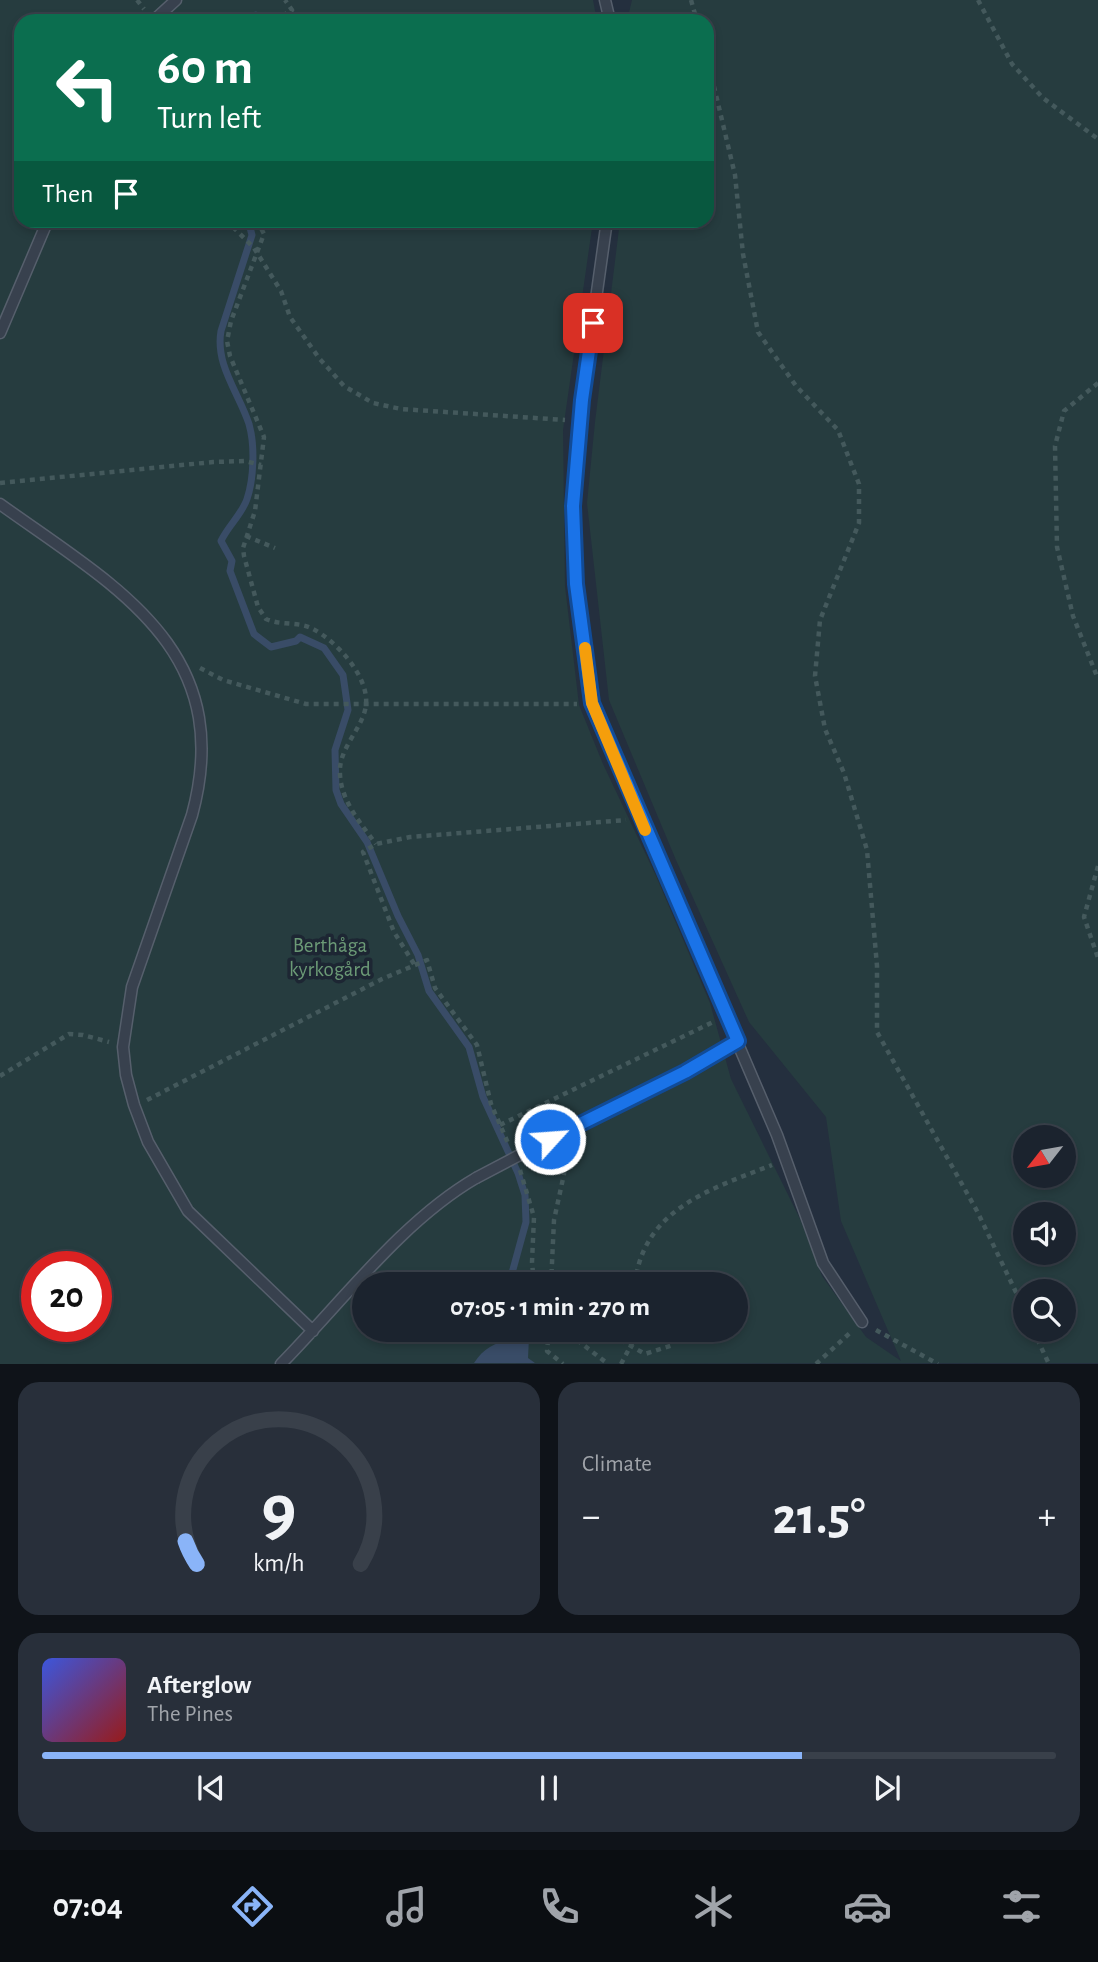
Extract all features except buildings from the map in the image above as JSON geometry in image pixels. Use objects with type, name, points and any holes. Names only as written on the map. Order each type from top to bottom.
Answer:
[{"type":"lane","points":[[161,14],[176,0]]},
{"type":"lane","points":[[0,333],[45,228]]},
{"type":"lane","points":[[606,228],[580,422],[573,506],[576,584],[592,703],[738,1041],[786,1159],[823,1263],[862,1322]]},
{"type":"lane","points":[[0,504],[124,594],[155,624],[178,657],[191,688],[201,754],[198,787],[192,815],[136,972],[123,1047],[134,1105],[157,1161],[188,1211],[313,1331]]},
{"type":"lane","points":[[281,1363],[415,1223],[448,1194],[554,1137],[685,1072],[738,1041]]},
{"type":"path","points":[[285,0],[292,10],[285,14]]},
{"type":"path","points":[[978,0],[1012,64],[1043,98],[1098,139]]},
{"type":"path","points":[[714,86],[736,175],[743,254],[758,332],[796,386],[838,430],[859,484],[859,523],[820,620],[815,676],[825,729],[844,773],[867,850],[877,966],[877,1032],[978,1211],[1013,1285]]},
{"type":"path","points":[[234,228],[256,251],[281,291],[290,317],[319,358],[344,386],[373,403],[401,409],[580,422]]},
{"type":"path","points":[[261,228],[264,234],[231,321],[228,341],[230,356],[262,431],[261,465],[244,556],[262,614],[269,621],[309,627],[333,644],[351,664],[360,680],[366,705],[342,758],[340,777],[346,800],[376,844]]},
{"type":"path","points":[[1098,383],[1064,411],[1055,446],[1056,547],[1073,616],[1098,679]]},
{"type":"path","points":[[0,484],[213,462],[244,461],[261,465]]},
{"type":"path","points":[[246,536],[275,548]]},
{"type":"path","points":[[178,657],[223,680],[306,704],[592,703]]},
{"type":"path","points":[[414,964],[394,932],[363,852],[376,844],[410,837],[640,819]]},
{"type":"path","points":[[1098,866],[1084,917],[1098,958]]},
{"type":"path","points":[[134,1105],[426,960],[438,994],[475,1041],[491,1104],[511,1149]]},
{"type":"path","points":[[500,1125],[727,1015]]},
{"type":"path","points":[[0,1076],[73,1033],[123,1047]]},
{"type":"path","points":[[552,1272],[554,1220],[565,1161],[554,1137]]},
{"type":"path","points":[[636,1272],[648,1242],[678,1208],[719,1186],[786,1159]]},
{"type":"path","points":[[516,1161],[533,1211],[533,1272]]},
{"type":"path","points":[[816,1363],[862,1322],[938,1363]]},
{"type":"path","points":[[548,1342],[547,1351],[563,1363]]},
{"type":"path","points":[[580,1342],[608,1363]]},
{"type":"path","points":[[623,1342],[645,1354],[673,1345]]},
{"type":"path","points":[[621,1363],[633,1342]]},
{"type":"path","points":[[1039,1342],[1049,1363]]},
{"type":"green space","name":"Berthåga kyrkogård","points":[[0,0],[593,0],[596,14],[14,14],[14,228],[592,228],[563,430],[565,586],[579,705],[710,1003],[731,1079],[800,1219],[822,1276],[866,1337],[901,1361],[841,1221],[826,1117],[749,1022],[676,860],[609,700],[587,503],[619,228],[714,228],[714,14],[629,14],[632,0],[1098,0],[1098,1363],[0,1364]]},
{"type":"water","points":[[529,1342],[528,1358],[535,1363],[474,1363],[497,1343]]},
{"type":"waterway","points":[[250,228],[252,235],[221,331],[220,343],[221,356],[229,379],[249,424],[253,451],[252,472],[245,504],[221,541],[232,561],[230,571],[254,634],[271,647],[296,641],[300,637],[324,648],[343,675],[348,710],[335,750],[336,790],[341,804],[367,842],[398,916],[418,955],[429,991],[469,1047],[483,1097],[518,1173],[525,1195],[526,1222],[512,1272]]},
{"type":"slow traffic","points":[[585,648],[592,703],[645,830]]},
{"type":"route","points":[[550,1139],[685,1072],[738,1041],[592,703],[576,584],[573,506],[582,400],[593,323]]}]
